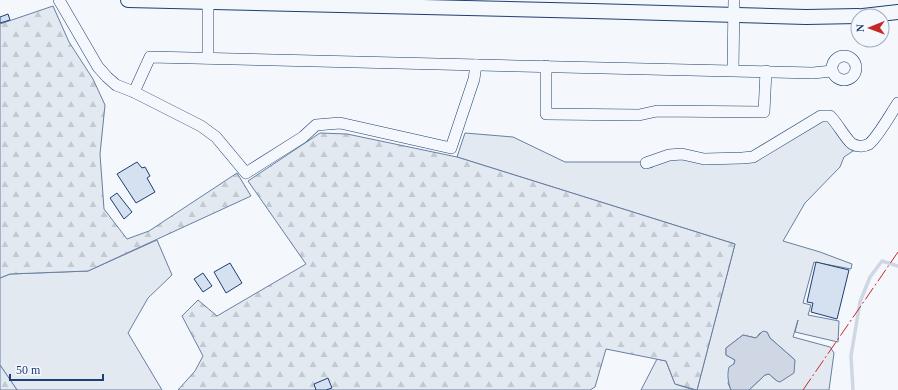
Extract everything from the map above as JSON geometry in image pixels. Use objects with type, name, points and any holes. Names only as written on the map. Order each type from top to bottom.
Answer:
[{"type":"street","points":[[59,0],[98,67],[107,77],[116,85],[134,92],[201,126],[216,137],[246,174],[303,137],[316,125],[340,123],[451,148],[474,79],[476,65]]},
{"type":"street","points":[[128,0],[592,5],[734,15],[806,17],[850,16]]},
{"type":"street","points":[[733,70],[734,0]]},
{"type":"street","points":[[208,1],[208,58]]},
{"type":"street","points":[[134,92],[150,56],[814,73],[832,70]]},
{"type":"street","points":[[546,66],[546,114],[638,115],[657,111],[764,112],[766,71]]},
{"type":"street","points":[[646,163],[669,155],[682,154],[704,160],[753,157],[821,116],[830,116],[837,122],[852,144],[862,146],[869,144],[898,103]]},
{"type":"green space","points":[[53,6],[69,42],[93,79],[105,105],[100,154],[104,209],[127,239],[149,231],[237,173],[251,196],[88,271],[10,274],[0,278],[0,24]]},
{"type":"green space","points":[[824,118],[859,147],[844,157],[840,167],[805,203],[783,241],[820,252],[852,264],[851,269],[814,262],[803,303],[811,305],[808,315],[839,321],[838,342],[795,332],[798,320],[793,337],[830,347],[834,353],[829,390],[749,390],[765,375],[769,374],[777,381],[795,360],[770,338],[767,332],[760,333],[756,338],[743,335],[726,348],[726,355],[735,360],[728,383],[731,390],[697,390],[735,244],[457,157],[465,133],[513,137],[565,162],[641,162],[651,168],[665,157],[752,159]]},
{"type":"green space","points":[[320,133],[347,134],[457,157],[735,244],[697,390],[675,384],[666,361],[606,349],[595,387],[590,390],[178,390],[195,371],[203,356],[182,316],[198,300],[217,316],[306,264],[248,181]]},
{"type":"green space","points":[[157,240],[172,275],[148,298],[128,333],[162,390],[17,390],[0,365],[0,278],[10,274],[88,271]]},
{"type":"green space","points":[[657,359],[666,361],[675,384],[694,390],[641,390]]},
{"type":"green space","points":[[0,365],[17,390],[0,390]]},
{"type":"shaded area","points":[[763,331],[767,332],[770,338],[795,360],[794,373],[780,382],[769,374],[765,375],[749,390],[731,390],[728,370],[729,367],[734,364],[735,360],[726,355],[726,348],[743,335],[756,338]]},
{"type":"building","points":[[8,14],[10,20],[0,23],[0,17]]},
{"type":"building","points":[[137,162],[142,168],[145,167],[150,176],[147,178],[155,192],[136,203],[117,174]]},
{"type":"building","points":[[117,193],[132,212],[124,219],[110,198]]},
{"type":"building","points":[[816,262],[849,270],[837,319],[811,312],[813,303],[807,302]]},
{"type":"building","points":[[230,263],[242,283],[226,293],[214,272]]},
{"type":"building","points":[[203,273],[212,286],[203,292],[194,279]]},
{"type":"building","points":[[328,378],[332,388],[326,390],[316,390],[314,384]]},
{"type":"waterway","points":[[853,390],[851,356],[860,302],[870,277],[882,261],[898,266]]},
{"type":"power","points":[[803,390],[898,252]]}]
